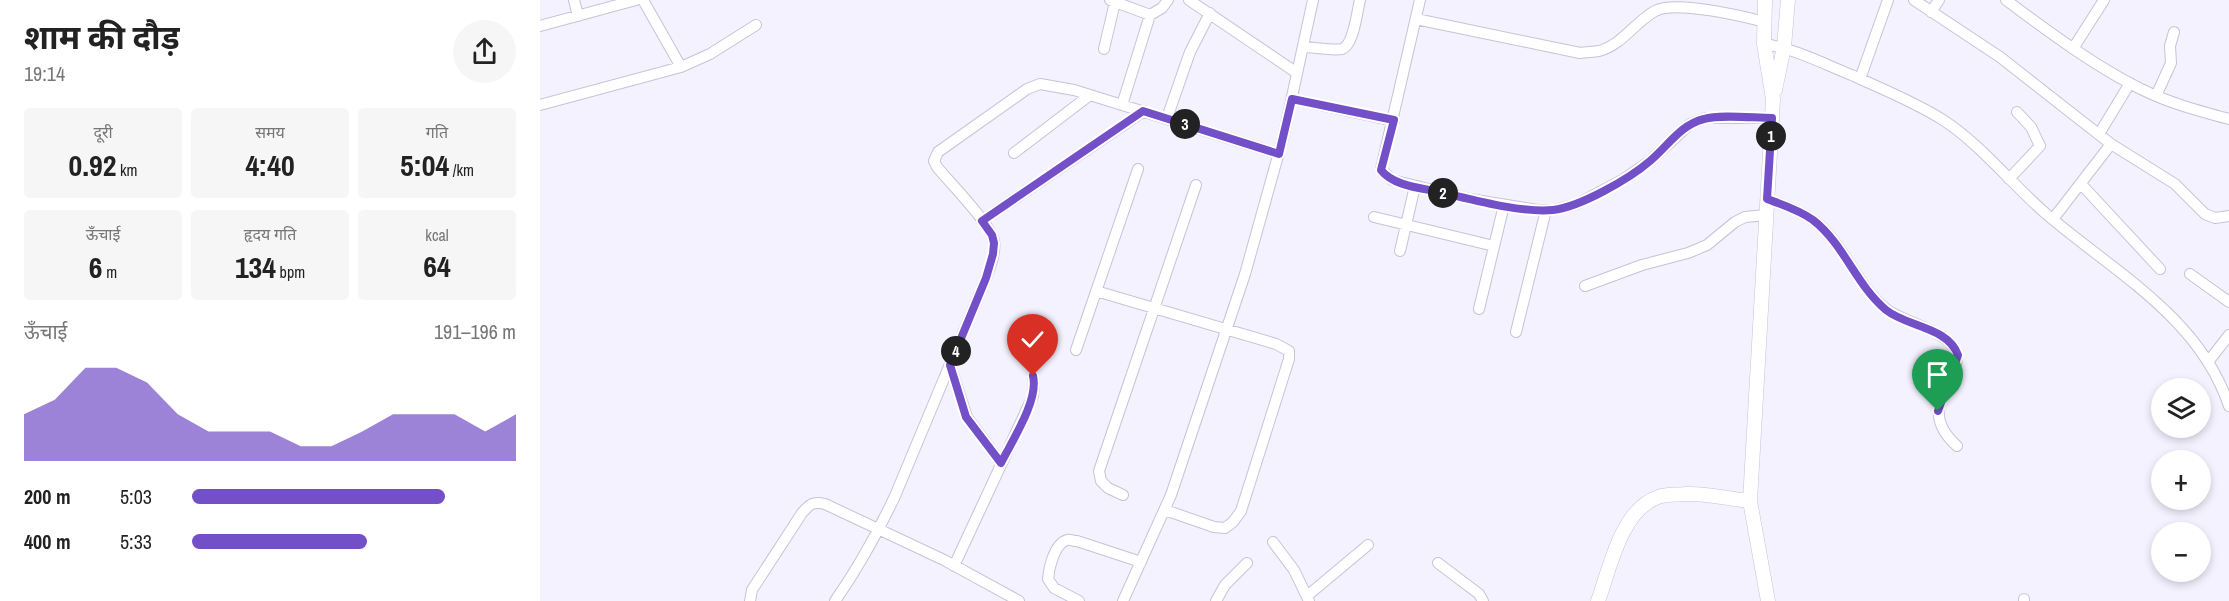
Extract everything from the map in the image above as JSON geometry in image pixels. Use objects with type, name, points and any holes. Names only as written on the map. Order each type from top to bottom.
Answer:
[{"type":"street","points":[[574,0],[578,16]]},
{"type":"street","points":[[540,26],[636,0]]},
{"type":"street","points":[[643,0],[681,67]]},
{"type":"street","points":[[1122,105],[1150,15],[1162,8],[1168,0]]},
{"type":"street","points":[[1189,0],[1297,73]]},
{"type":"street","points":[[1123,601],[1165,510],[1245,274],[1279,154],[1313,0]]},
{"type":"street","points":[[1303,47],[1341,49],[1347,45],[1352,36],[1356,0]]},
{"type":"street","points":[[1420,0],[1381,170],[1392,180],[1504,205],[1546,210],[1577,204],[1624,179],[1650,161],[1690,124],[1706,118],[1772,118]]},
{"type":"street","points":[[1765,0],[1764,44],[1773,99]]},
{"type":"street","points":[[1768,601],[1750,501],[1773,99],[1785,47],[1788,0]]},
{"type":"street","points":[[1860,79],[1888,0]]},
{"type":"street","points":[[1914,0],[2000,57],[2111,144],[2175,184],[2205,214],[2215,218],[2229,216]]},
{"type":"street","points":[[1931,12],[1940,0]]},
{"type":"street","points":[[2006,0],[2130,83],[2156,96],[2229,119]]},
{"type":"street","points":[[2074,47],[2104,0]]},
{"type":"street","points":[[1104,49],[1112,1],[1150,15]]},
{"type":"street","points":[[1416,20],[1580,53],[1600,51],[1619,40],[1658,9],[1672,7],[1724,12],[1765,22]]},
{"type":"street","points":[[1167,118],[1190,52],[1210,13]]},
{"type":"street","points":[[540,105],[681,67],[710,54],[756,25]]},
{"type":"street","points":[[2156,96],[2171,63],[2170,46],[2174,32]]},
{"type":"street","points":[[1764,44],[1785,47],[1914,102],[1946,121],[2053,219],[2125,274],[2178,322],[2208,362],[2223,389],[2229,406]]},
{"type":"street","points":[[2099,134],[2130,83]]},
{"type":"street","points":[[835,601],[879,529],[915,452],[986,278],[993,254],[992,235],[937,167],[934,160],[938,152],[1027,89],[1040,84],[1090,95],[1279,154]]},
{"type":"street","points":[[1014,153],[1090,95]]},
{"type":"street","points":[[1292,99],[1394,120]]},
{"type":"street","points":[[982,221],[1143,111]]},
{"type":"street","points":[[2009,179],[2040,146],[2031,127],[2017,112]]},
{"type":"street","points":[[2053,219],[2111,144]]},
{"type":"street","points":[[1076,350],[1138,169]]},
{"type":"street","points":[[2081,184],[2160,269]]},
{"type":"street","points":[[1124,495],[1108,488],[1101,481],[1099,471],[1153,306],[1196,185]]},
{"type":"street","points":[[1400,251],[1415,186]]},
{"type":"street","points":[[1767,199],[1798,210],[1815,221],[1832,240],[1875,300],[1893,315],[1939,334],[1956,347],[1958,355],[1938,411],[1939,423],[1947,437],[1957,446]]},
{"type":"street","points":[[1479,309],[1504,205]]},
{"type":"street","points":[[1516,332],[1546,210]]},
{"type":"street","points":[[1585,286],[1642,264],[1688,253],[1707,245],[1735,222],[1766,215]]},
{"type":"street","points":[[1374,218],[1494,246]]},
{"type":"street","points":[[2190,274],[2229,302]]},
{"type":"street","points":[[1096,291],[1276,344],[1289,351],[1289,359],[1241,512],[1225,528],[1214,527],[1165,510]]},
{"type":"street","points":[[2208,362],[2229,335]]},
{"type":"street","points":[[950,365],[966,417],[1001,463]]},
{"type":"street","points":[[954,566],[1033,396],[1033,376]]},
{"type":"street","points":[[1598,601],[1619,542],[1630,520],[1640,507],[1659,497],[1688,494],[1750,501]]},
{"type":"street","points":[[750,601],[752,590],[802,513],[810,504],[817,502],[879,529],[1019,601]]},
{"type":"street","points":[[1079,601],[1054,588],[1048,579],[1048,569],[1059,546],[1066,540],[1077,541],[1142,562]]},
{"type":"street","points":[[1273,542],[1294,570],[1308,598],[1368,545]]},
{"type":"street","points":[[1438,562],[1479,594],[1483,601]]},
{"type":"street","points":[[1216,601],[1225,585],[1247,563]]},
{"type":"route","points":[[1033,376],[1033,396],[1001,463],[966,417],[950,365],[986,278],[993,254],[992,235],[982,221],[1143,111],[1279,154],[1292,99],[1394,120],[1381,170],[1392,180],[1470,199],[1538,210],[1554,210],[1577,204],[1624,179],[1650,161],[1690,124],[1706,118],[1772,118],[1767,199],[1798,210],[1815,221],[1832,240],[1875,300],[1893,315],[1939,334],[1956,347],[1958,355],[1956,363],[1938,411]]}]
